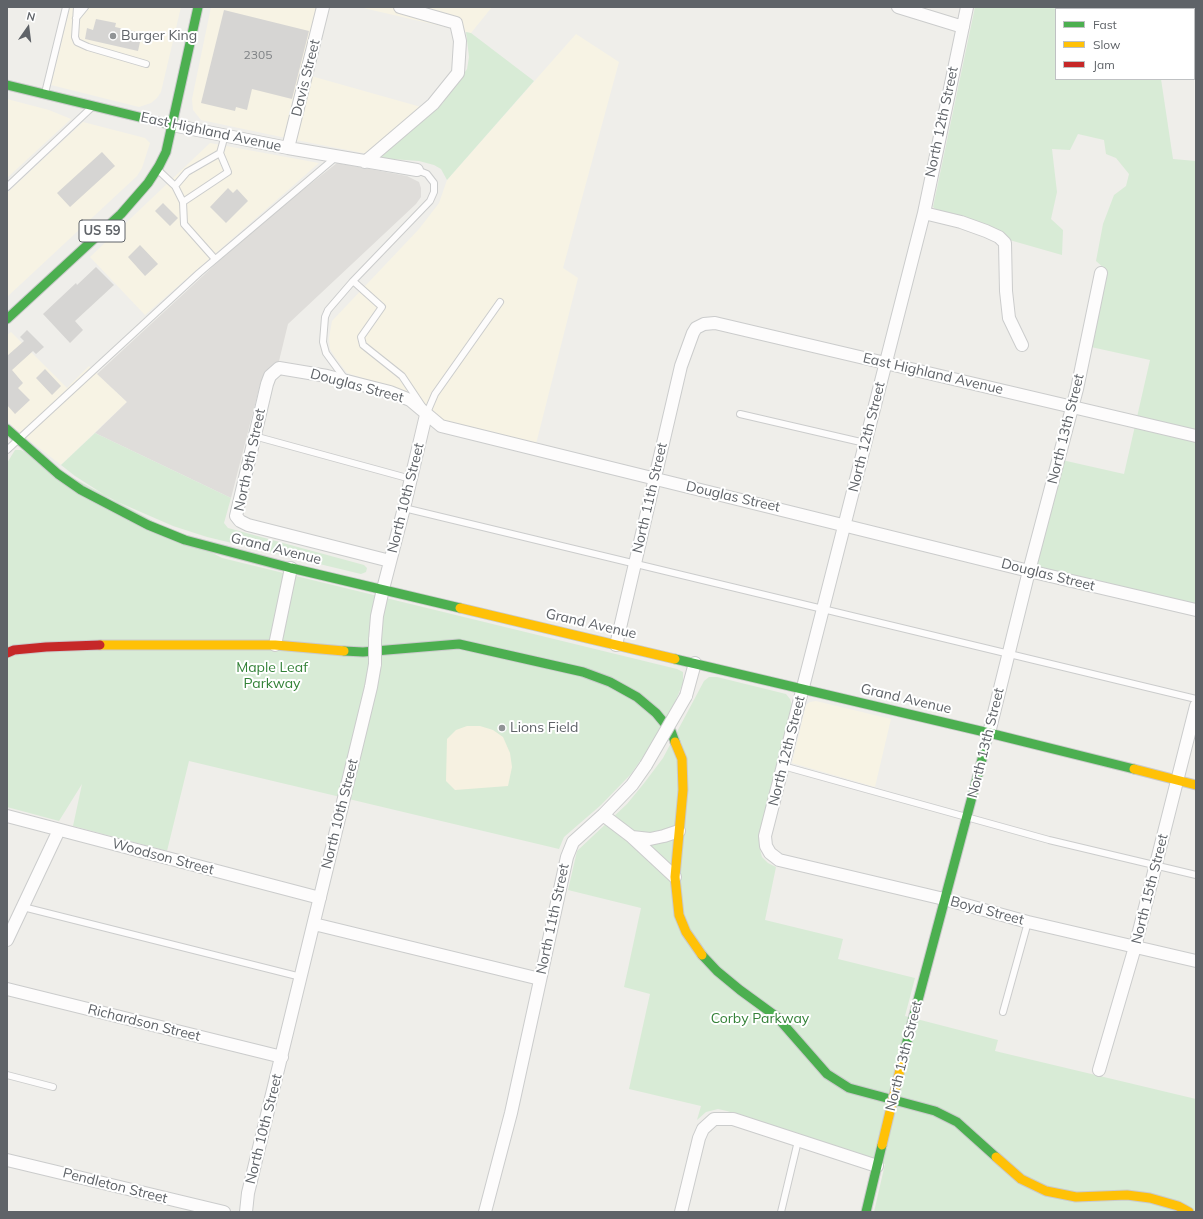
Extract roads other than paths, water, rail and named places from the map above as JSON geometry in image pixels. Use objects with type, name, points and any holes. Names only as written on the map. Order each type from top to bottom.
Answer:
[{"type":"street","name":"US 59","points":[[7,319],[121,214],[148,183],[157,169],[166,152],[198,7]]},
{"type":"street","name":"Davis Street","points":[[288,148],[324,7]]},
{"type":"street","points":[[365,162],[432,104],[458,73],[460,41],[456,23],[400,7]]},
{"type":"street","points":[[898,7],[962,27]]},
{"type":"street","name":"North 12th Street","points":[[778,860],[770,854],[766,846],[765,836],[924,213],[967,7]]},
{"type":"street","name":"East Highland Avenue","points":[[7,85],[172,125],[336,157],[417,170]]},
{"type":"street","points":[[924,213],[961,222],[986,231],[999,237],[1005,243],[1006,291],[1009,318],[1022,345]]},
{"type":"street","name":"North 13th Street","points":[[866,1212],[905,1049],[944,899],[968,817],[1029,571],[1073,407],[1101,273]]},
{"type":"street","name":"East Highland Avenue","points":[[686,352],[696,328],[704,324],[715,323],[1196,436]]},
{"type":"street","name":"North 11th Street","points":[[616,645],[681,366],[686,352]]},
{"type":"street","name":"Douglas Street","points":[[279,368],[346,380],[390,392],[410,400],[426,415],[441,426],[845,524],[1029,571],[1196,610]]},
{"type":"street","name":"North 9th Street","points":[[279,368],[270,376],[267,384],[236,516],[240,521],[248,525],[390,561]]},
{"type":"street","name":"North 10th Street","points":[[246,1212],[248,1193],[371,688],[375,664],[377,616],[426,415]]},
{"type":"street","name":"Grand Avenue","points":[[7,429],[58,474],[75,486],[148,525],[184,540],[291,568],[989,733],[1196,785]]},
{"type":"street","points":[[275,646],[291,568]]},
{"type":"street","points":[[7,653],[14,650],[46,647],[109,645],[275,646],[363,652],[447,644],[473,646],[583,672],[610,682],[637,697],[656,713],[671,731],[682,759],[684,777],[675,877],[679,915],[686,932],[698,951],[717,971],[777,1017],[827,1074],[849,1088],[935,1111],[957,1122],[1021,1179],[1046,1191],[1076,1197],[1128,1195],[1150,1198],[1178,1206],[1189,1212]]},
{"type":"street","name":"North 11th Street","points":[[485,1212],[511,1113],[566,858],[573,842],[603,815],[632,785],[646,766],[686,696],[695,663]]},
{"type":"street","name":"North 15th Street","points":[[1099,1070],[1135,947],[1196,706]]},
{"type":"street","points":[[603,815],[632,836],[675,877]]},
{"type":"street","name":"Woodson Street","points":[[7,816],[320,898]]},
{"type":"street","points":[[7,940],[59,830]]},
{"type":"street","points":[[632,836],[650,839],[678,831]]},
{"type":"street","name":"Boyd Street","points":[[778,860],[944,899],[1028,922],[1196,961]]},
{"type":"street","points":[[314,924],[540,979]]},
{"type":"street","name":"Richardson Street","points":[[7,989],[282,1057]]},
{"type":"street","points":[[682,1212],[699,1138],[703,1129],[714,1119],[732,1119],[877,1166]]},
{"type":"street","name":"Pendleton Street","points":[[7,1160],[224,1212]]},
{"type":"lane","points":[[44,95],[66,7]]},
{"type":"lane","points":[[77,7],[75,37],[77,42],[88,47],[146,64]]},
{"type":"lane","points":[[76,18],[85,7]]},
{"type":"lane","points":[[7,187],[93,107]]},
{"type":"lane","points":[[183,202],[228,172],[220,153],[225,135]]},
{"type":"lane","points":[[175,186],[187,172],[220,153]]},
{"type":"lane","points":[[7,450],[215,259],[336,157]]},
{"type":"lane","points":[[157,169],[175,186],[183,202],[184,224],[215,259]]},
{"type":"lane","points":[[346,380],[326,353],[323,342],[325,317],[328,310],[353,281],[430,201],[434,192],[434,183],[427,174],[417,170]]},
{"type":"lane","points":[[353,281],[382,307],[361,338],[362,346],[402,376],[418,399],[426,415]]},
{"type":"lane","points":[[426,415],[435,394],[500,302]]},
{"type":"lane","points":[[740,414],[865,443]]},
{"type":"lane","points":[[254,436],[411,479]]},
{"type":"lane","points":[[404,508],[823,608],[1008,655],[1196,699]]},
{"type":"lane","points":[[783,766],[1049,840],[1196,875]]},
{"type":"lane","points":[[23,907],[301,977]]},
{"type":"lane","points":[[1003,1012],[1028,922]]},
{"type":"lane","points":[[7,1075],[53,1087]]},
{"type":"lane","points":[[781,1212],[798,1141]]},
{"type":"place","name":"Burger King","points":[[113,36]]},
{"type":"place","name":"Lions Field","points":[[502,728]]},
{"type":"park label","name":"Maple Leaf Parkway","points":[[272,676]]},
{"type":"park label","name":"Corby Parkway","points":[[760,1019]]}]
